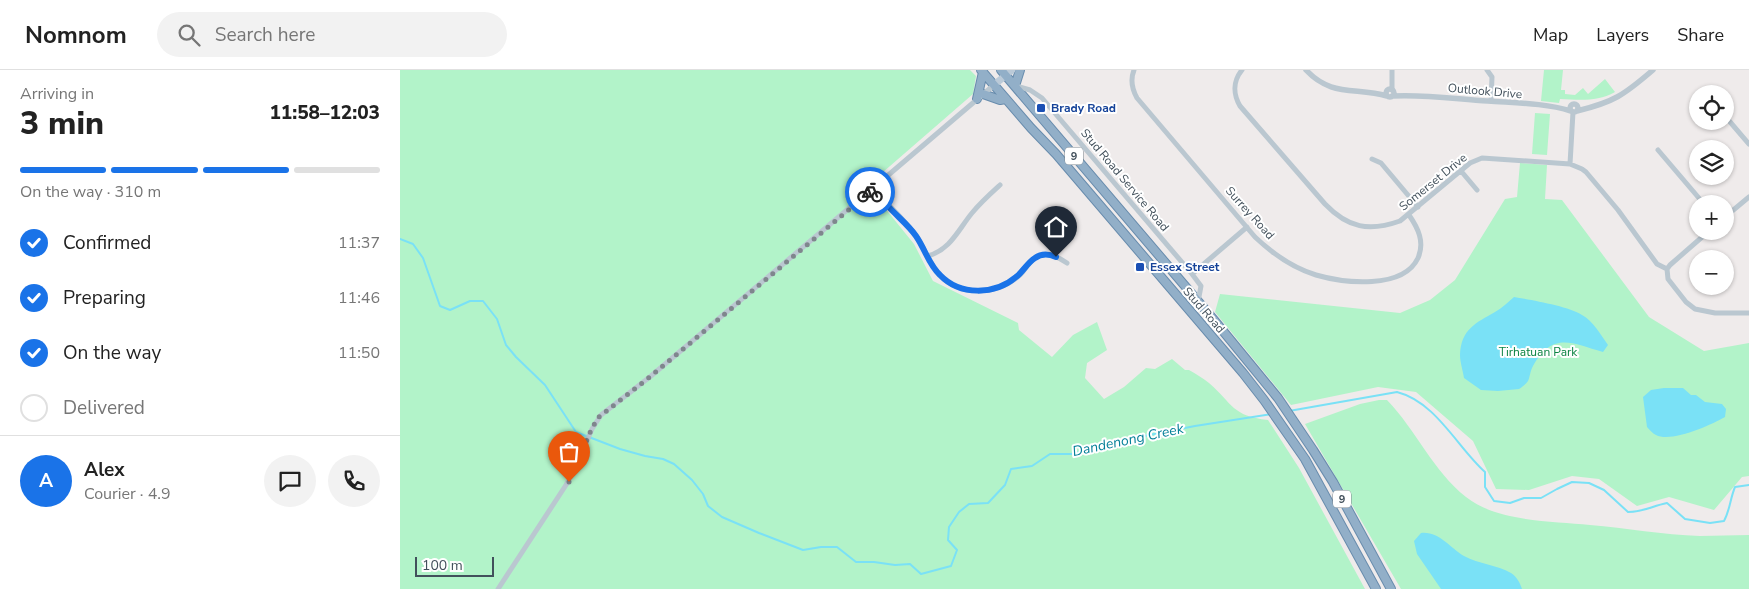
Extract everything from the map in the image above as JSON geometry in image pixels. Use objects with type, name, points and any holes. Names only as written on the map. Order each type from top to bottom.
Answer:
[{"type":"highway","points":[[1015,86],[1020,70]]},
{"type":"highway","points":[[982,71],[980,97],[1006,99]]},
{"type":"highway","name":"Stud Road","points":[[982,71],[1099,203],[1243,372],[1305,458],[1376,589]]},
{"type":"highway","name":"Stud Road","points":[[1006,72],[1015,86],[1278,398],[1297,424],[1333,482],[1391,589]]},
{"type":"main road","points":[[994,85],[1006,72]]},
{"type":"street","name":"Surrey Road","points":[[1134,70],[1131,80],[1137,98],[1266,248],[1300,269],[1336,280],[1371,281],[1399,276],[1408,271],[1416,261],[1421,249],[1421,238],[1418,228],[1409,215]]},
{"type":"street","name":"Somerset Drive","points":[[1242,70],[1237,77],[1235,87],[1236,98],[1240,106],[1336,215],[1348,223],[1372,228],[1400,221],[1470,163],[1482,158],[1570,164],[1586,172],[1618,210],[1658,264],[1667,269],[1668,279],[1686,302],[1695,309],[1715,314],[1749,312]]},
{"type":"street","name":"Outlook Drive","points":[[1306,70],[1315,80],[1331,88],[1558,107],[1574,110],[1611,102],[1622,96],[1652,70]]},
{"type":"street","points":[[1390,92],[1392,70]]},
{"type":"street","points":[[1490,71],[1492,77],[1491,101]]},
{"type":"street","points":[[877,190],[879,183],[994,85]]},
{"type":"street","name":"Stud Road Service Road","points":[[1015,86],[1030,90],[1042,98],[1192,274],[1201,286],[1198,302]]},
{"type":"street","points":[[1570,164],[1574,110]]},
{"type":"street","points":[[1734,126],[1749,144]]},
{"type":"street","points":[[1658,150],[1696,195]]},
{"type":"street","points":[[1372,159],[1381,163],[1418,207]]},
{"type":"street","points":[[1461,171],[1477,190]]},
{"type":"street","points":[[928,256],[935,254],[952,241],[974,211],[1000,185]]},
{"type":"street","points":[[877,190],[914,233],[935,270],[945,280],[959,288],[976,291],[996,288],[1021,274],[1034,258],[1040,256],[1049,254],[1067,263]]},
{"type":"street","points":[[498,589],[566,486],[594,423],[604,412],[651,376],[861,198],[870,191],[877,190]]},
{"type":"street","points":[[1734,210],[1749,197]]},
{"type":"street","points":[[1192,274],[1247,227]]},
{"type":"street","points":[[1667,269],[1698,240]]},
{"type":"green space","points":[[400,70],[970,70],[976,76],[973,94],[867,186],[914,244],[933,281],[1018,323],[1019,330],[1052,357],[1073,335],[1097,322],[1107,350],[1087,363],[1085,378],[1104,399],[1124,387],[1146,368],[1155,369],[1172,359],[1185,370],[1189,370],[1207,381],[1240,412],[1268,420],[1299,468],[1365,589],[400,589]]},
{"type":"green space","points":[[1544,70],[1563,70],[1561,90],[1565,90],[1565,94],[1575,95],[1583,88],[1588,94],[1605,79],[1615,92],[1595,99],[1560,99],[1559,103],[1541,101]]},
{"type":"green space","points":[[1535,113],[1550,114],[1547,155],[1532,154]]},
{"type":"green space","name":"Tirhatuan Park","points":[[1520,163],[1547,165],[1545,199],[1562,200],[1649,317],[1704,351],[1749,343],[1749,476],[1742,477],[1714,510],[1669,497],[1637,506],[1599,479],[1572,476],[1529,490],[1496,489],[1473,441],[1416,392],[1378,387],[1291,405],[1215,312],[1220,294],[1400,313],[1430,300],[1455,280],[1505,199],[1517,197]]},
{"type":"green space","points":[[1387,400],[1454,487],[1479,505],[1493,511],[1525,519],[1658,533],[1700,536],[1749,535],[1749,589],[1401,589],[1305,424],[1360,404]]},
{"type":"water","points":[[1514,297],[1568,309],[1582,315],[1590,321],[1608,345],[1603,352],[1572,343],[1556,344],[1540,355],[1532,368],[1528,381],[1519,389],[1481,390],[1464,378],[1460,361],[1463,339],[1471,328],[1500,309]]},
{"type":"water","points":[[1683,388],[1691,395],[1696,395],[1705,402],[1722,404],[1726,409],[1725,417],[1681,435],[1663,437],[1655,434],[1647,427],[1643,397],[1651,390]]},
{"type":"water","points":[[1421,533],[1439,537],[1470,559],[1511,573],[1518,580],[1522,589],[1441,589],[1417,554],[1414,541]]},
{"type":"waterway","name":"Dandenong Creek","points":[[400,239],[413,244],[423,258],[440,306],[450,310],[470,301],[483,301],[497,319],[506,345],[545,385],[576,432],[620,449],[663,459],[674,464],[692,480],[703,494],[708,506],[722,517],[803,550],[837,547],[856,562],[895,565],[910,564],[921,574],[951,566],[957,550],[948,540],[949,527],[959,512],[969,504],[988,503],[1005,485],[1011,469],[1032,466],[1050,454],[1071,454],[1121,444],[1144,436],[1272,414]]},
{"type":"waterway","name":"Dandenong Creek","points":[[1289,411],[1397,392],[1411,397],[1435,415],[1485,472],[1485,487],[1494,501],[1510,503],[1524,498],[1541,498],[1572,482],[1589,483],[1604,490],[1628,512],[1667,503],[1685,519],[1710,523],[1724,521],[1735,487],[1749,485]]},
{"type":"way so far","points":[[569,482],[594,423],[604,412],[651,376],[870,192]]},
{"type":"place","name":"Brady Road","points":[[1041,108]]},
{"type":"place","name":"Essex Street","points":[[1140,267]]},
{"type":"route","points":[[870,192],[877,190],[880,196],[917,237],[933,267],[945,280],[959,288],[976,291],[996,288],[1016,278],[1036,257],[1048,254],[1056,257]]}]
